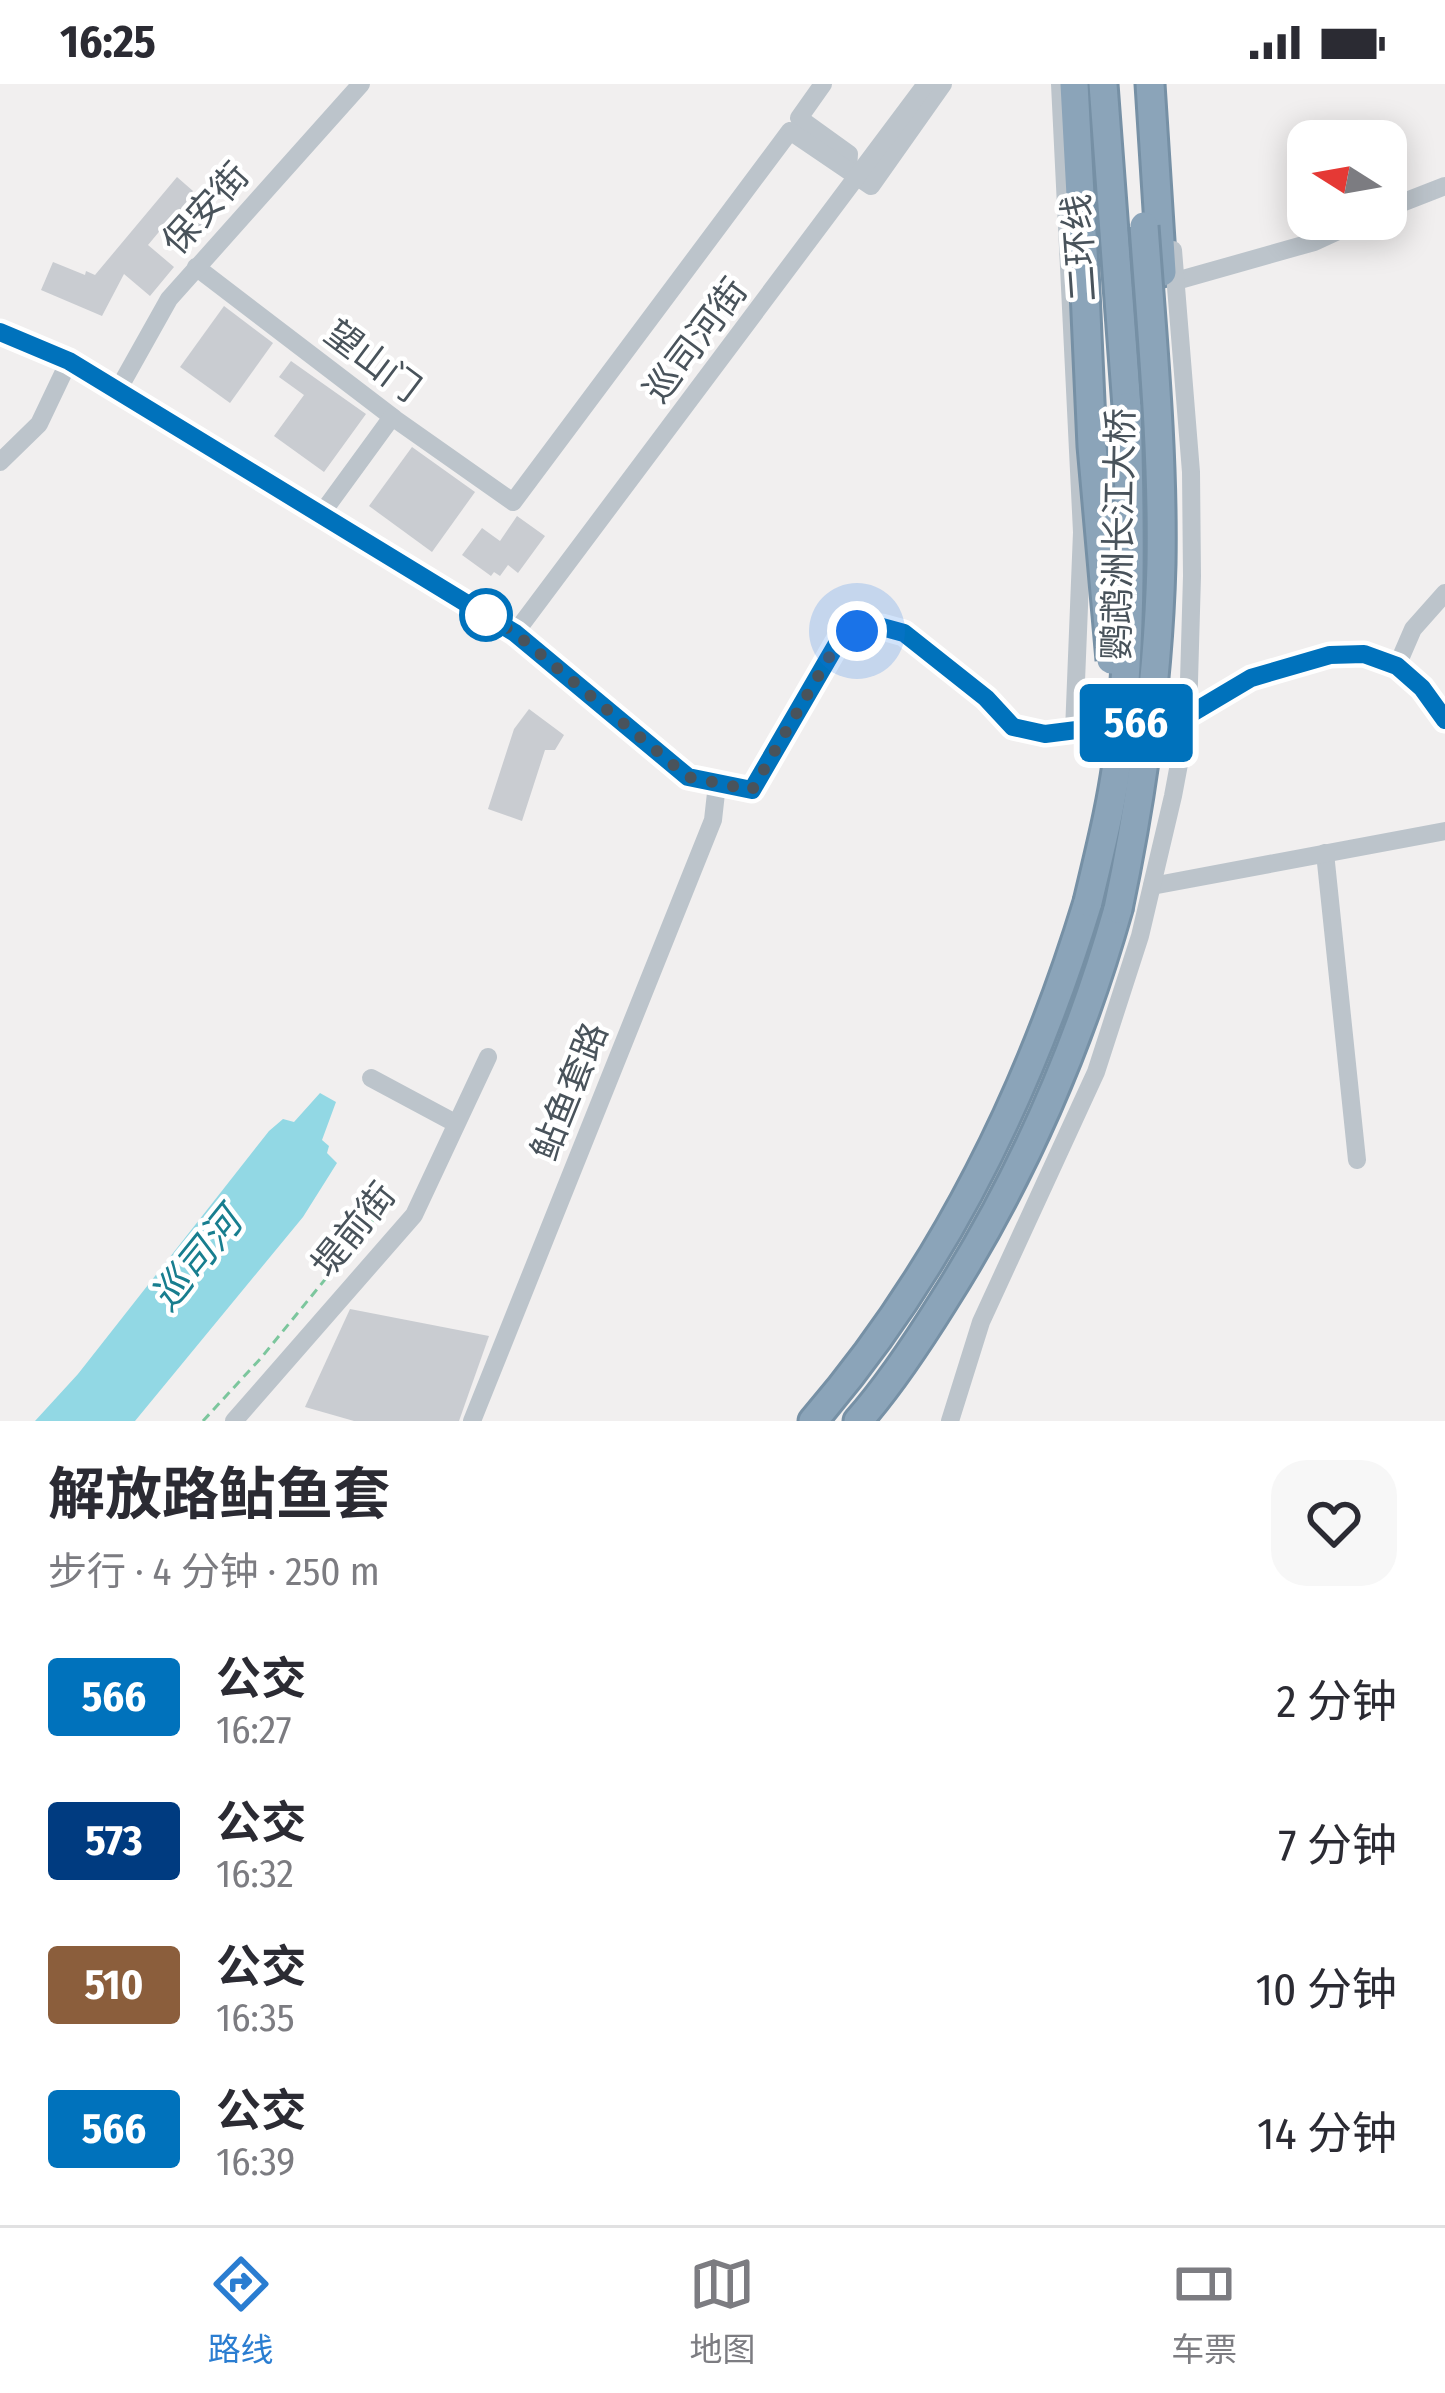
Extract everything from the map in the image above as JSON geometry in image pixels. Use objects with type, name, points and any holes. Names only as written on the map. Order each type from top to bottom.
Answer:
[{"type":"highway","points":[[1074,84],[1092,446],[1119,748]]},
{"type":"highway","name":"二环线","points":[[1103,84],[1127,406]]},
{"type":"highway","name":"二环线","points":[[1133,84],[1144,226]]},
{"type":"highway","points":[[1150,84],[1169,277],[1178,464],[1174,598],[1150,723]]},
{"type":"highway","name":"鹦鹉洲长江大桥","points":[[858,1421],[926,1329],[1025,1162],[1094,992],[1118,909],[1150,723],[1161,565],[1158,432],[1144,226]]},
{"type":"highway","name":"鹦鹉洲长江大桥","points":[[813,1421],[902,1304],[952,1226],[1029,1070],[1063,985],[1107,825],[1119,748],[1131,572],[1127,406]]},
{"type":"street","name":"保安街","points":[[118,390],[169,299],[361,84]]},
{"type":"street","points":[[823,84],[799,118],[849,154],[853,172],[871,186],[943,84]]},
{"type":"street","name":"巡司河街","points":[[515,633],[853,172],[926,84]]},
{"type":"street","points":[[1060,84],[1082,532],[1074,731]]},
{"type":"street","points":[[950,1421],[973,1347],[1096,1072],[1140,936],[1187,716],[1191,472],[1169,277],[1160,84]]},
{"type":"street","name":"望山门","points":[[196,268],[513,502],[790,130],[853,172]]},
{"type":"street","points":[[1407,201],[1445,186]]},
{"type":"street","points":[[1169,277],[1314,240]]},
{"type":"street","points":[[0,332],[69,361],[515,633],[688,777],[752,790],[842,635],[882,627],[904,633],[986,698],[1013,727],[1045,734],[1187,716],[1251,678],[1330,655],[1364,654],[1397,666],[1422,688],[1445,719]]},
{"type":"street","points":[[0,462],[39,424],[69,361]]},
{"type":"street","points":[[322,512],[392,417]]},
{"type":"street","points":[[1397,666],[1413,629],[1445,593]]},
{"type":"street","name":"鲇鱼套路","points":[[472,1421],[713,820],[717,784]]},
{"type":"street","points":[[1152,886],[1445,831]]},
{"type":"street","points":[[1325,853],[1357,1160]]},
{"type":"street","name":"堤前街","points":[[234,1421],[414,1215],[488,1057]]},
{"type":"street","points":[[371,1078],[455,1123]]},
{"type":"path","points":[[203,1421],[380,1212]]},
{"type":"water","name":"巡司河","points":[[320,1093],[336,1102],[322,1140],[337,1163],[303,1217],[135,1421],[35,1421],[78,1374],[269,1131],[283,1119],[294,1122]]},
{"type":"building","points":[[177,177],[193,191],[186,200],[211,221],[188,249],[163,227],[148,245],[174,267],[150,296],[124,274],[102,316],[41,290],[53,262],[95,275]]},
{"type":"building","points":[[224,306],[273,343],[230,403],[180,367]]},
{"type":"building","points":[[291,361],[366,414],[324,472],[274,436],[304,395],[279,377]]},
{"type":"building","points":[[412,447],[475,492],[432,552],[369,506]]},
{"type":"building","points":[[517,516],[545,536],[518,573],[508,565],[500,576],[494,572],[491,576],[462,555],[482,528],[500,541]]},
{"type":"building","points":[[529,709],[564,735],[555,750],[545,750],[522,821],[488,809],[514,729]]},
{"type":"building","points":[[350,1309],[489,1336],[459,1421],[354,1421],[305,1407]]},
{"type":"bus line","name":"566","points":[[0,332],[69,361],[515,633],[688,777],[752,790],[842,635],[882,627],[904,633],[986,698],[1013,727],[1045,734],[1187,716],[1251,678],[1330,655],[1364,654],[1397,666],[1422,688],[1445,720]]},
{"type":"route","points":[[486,615],[478,610],[515,633],[688,777],[752,790],[842,635],[857,631]]}]
